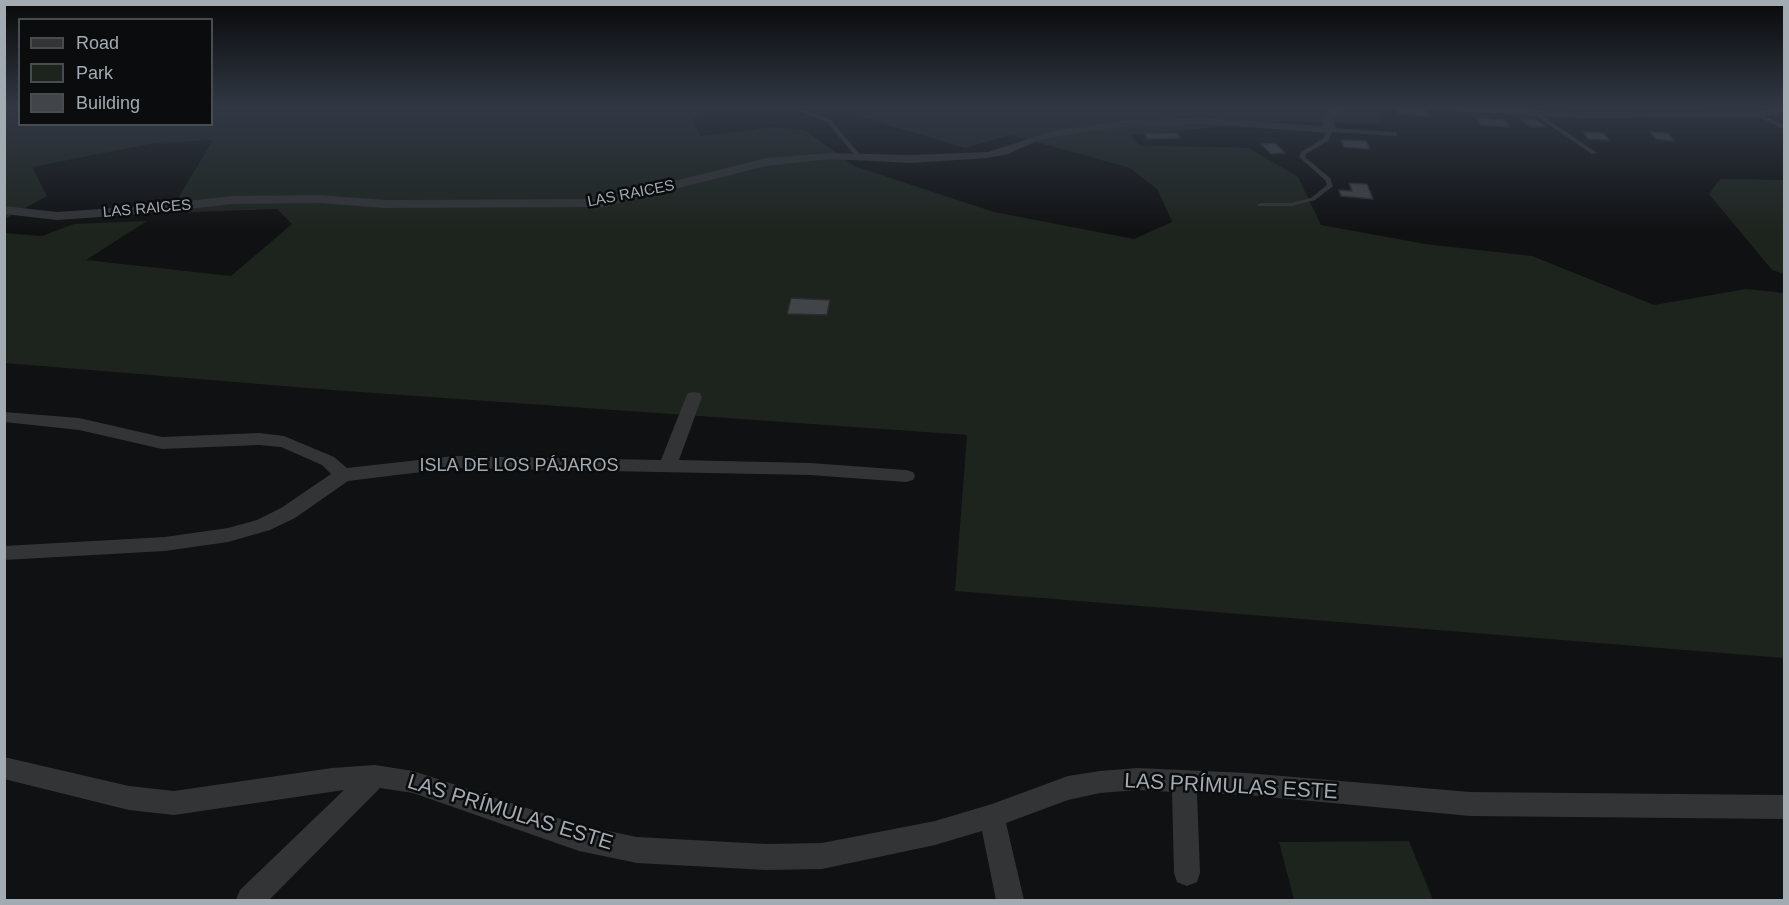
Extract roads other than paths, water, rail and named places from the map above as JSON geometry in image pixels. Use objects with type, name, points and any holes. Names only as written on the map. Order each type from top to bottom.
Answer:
[{"type":"street","name":"LAS RAICES","points":[[4,210],[57,216],[143,210],[232,200],[275,199],[319,199],[411,205],[603,203],[766,162],[800,157],[858,156],[911,159],[978,156],[1008,150]]},
{"type":"street","points":[[667,467],[694,397]]},
{"type":"street","points":[[4,417],[79,424],[162,443],[259,439],[284,442],[328,460],[343,475]]},
{"type":"street","name":"ISLA DE LOS PÁJAROS","points":[[4,553],[165,544],[228,535],[263,525],[288,513],[343,475],[454,462],[810,469],[906,476]]},
{"type":"street","name":"LAS PRÍMULAS ESTE","points":[[4,768],[129,798],[174,803],[332,779],[375,776],[413,782],[579,838],[637,850],[766,857],[822,856],[935,833],[992,816],[1068,788],[1138,779],[1470,804],[1785,807]]},
{"type":"street","points":[[250,900],[375,776]]},
{"type":"street","points":[[1184,781],[1187,873]]},
{"type":"street","points":[[992,816],[1010,900]]},
{"type":"lane","points":[[853,150],[858,156]]},
{"type":"lane","points":[[1260,205],[1290,205],[1313,199],[1330,186],[1328,178],[1302,157],[1303,153],[1308,150]]},
{"type":"lane","points":[[1590,150],[1594,153]]}]
